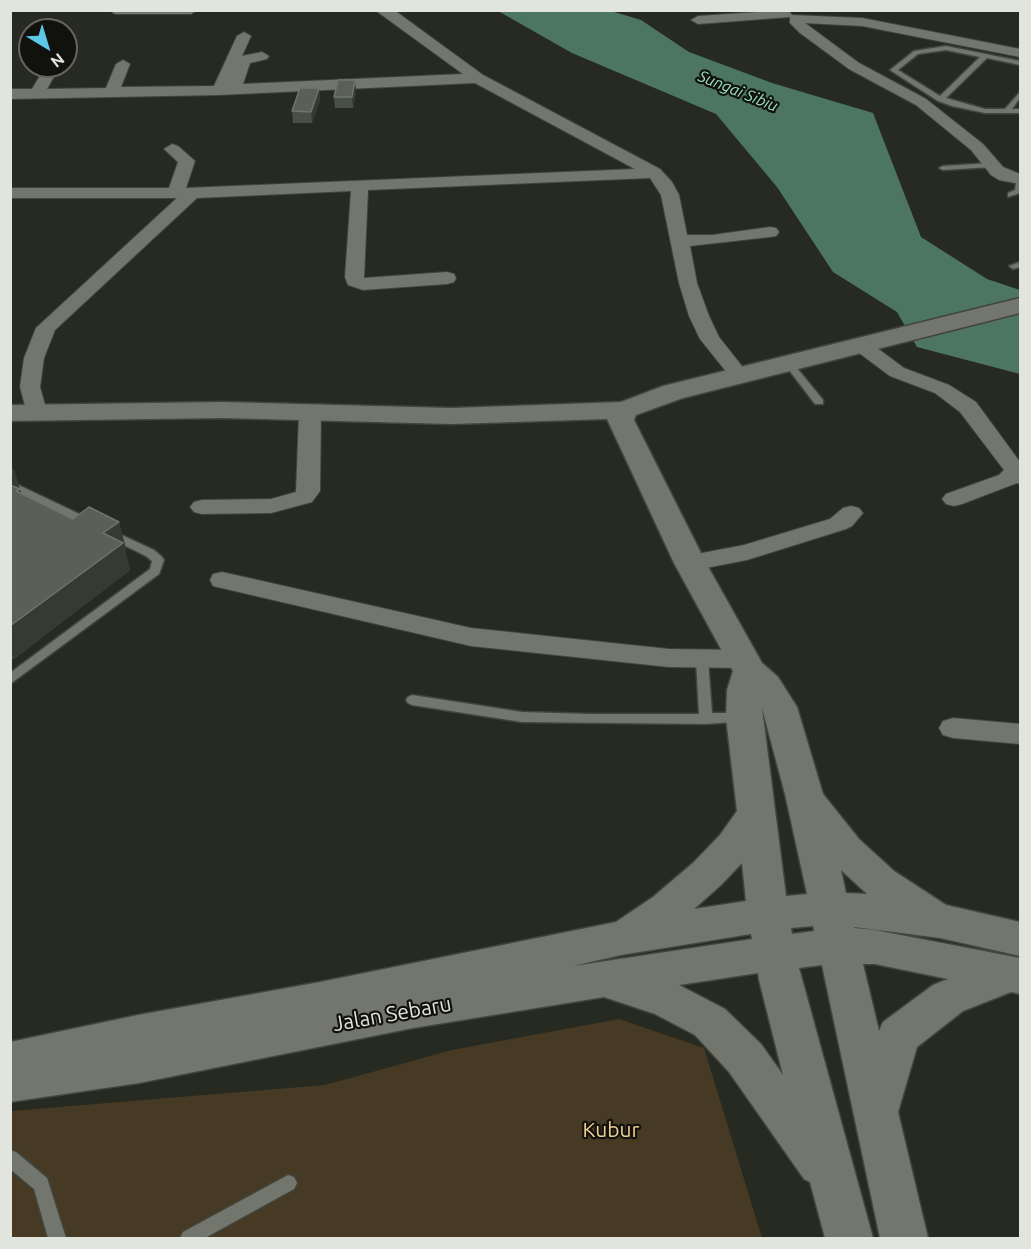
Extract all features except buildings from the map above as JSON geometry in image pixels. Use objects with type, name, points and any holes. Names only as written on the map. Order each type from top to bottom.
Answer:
[{"type":"main road","points":[[23,413],[223,410],[452,416],[624,410],[673,392],[1020,306]]},
{"type":"main road","points":[[624,410],[620,420],[690,563],[747,665],[766,686],[779,707],[804,794],[904,1239]]},
{"type":"main road","points":[[747,665],[744,718],[780,980],[849,1239]]},
{"type":"main road","points":[[804,794],[845,850],[880,882],[940,921],[1017,963]]},
{"type":"main road","points":[[621,938],[667,909],[707,874],[734,846],[756,812]]},
{"type":"main road","points":[[772,934],[833,926],[940,921]]},
{"type":"main road","points":[[833,926],[875,947],[1017,963]]},
{"type":"main road","name":"Jalan Sebaru","points":[[10,1062],[138,1034],[320,1001],[621,938],[772,934]]},
{"type":"main road","name":"Jalan Sebaru","points":[[10,1082],[139,1064],[413,1009],[602,979],[772,934]]},
{"type":"main road","points":[[876,1113],[898,1036],[948,998],[1017,963]]},
{"type":"main road","points":[[602,979],[667,999],[710,1022],[745,1058],[832,1179]]},
{"type":"street","points":[[114,10],[191,10]]},
{"type":"street","points":[[386,11],[478,78],[654,173],[666,186],[670,195],[688,283],[699,316],[710,339],[739,375]]},
{"type":"street","points":[[788,14],[805,30],[848,62],[921,102],[977,147],[990,165],[1005,176],[1020,179]]},
{"type":"street","points":[[698,20],[788,14],[862,22],[965,47],[1020,53]]},
{"type":"street","points":[[227,89],[244,36]]},
{"type":"street","points":[[227,89],[242,62],[248,58],[262,56]]},
{"type":"street","points":[[112,92],[123,64]]},
{"type":"street","points":[[37,93],[46,78]]},
{"type":"street","points":[[10,94],[227,89],[478,78]]},
{"type":"street","points":[[23,413],[34,358],[46,328],[120,262],[184,193],[187,161],[172,149]]},
{"type":"street","points":[[10,193],[184,193],[654,173]]},
{"type":"street","points":[[360,185],[355,281],[363,284],[447,278]]},
{"type":"street","points":[[680,241],[770,232]]},
{"type":"street","points":[[862,346],[897,372],[936,386],[961,401],[1019,474],[954,499]]},
{"type":"street","points":[[202,507],[271,506],[304,497],[309,491],[310,414]]},
{"type":"street","points":[[690,563],[747,552],[838,524],[851,513]]},
{"type":"street","points":[[222,580],[451,634],[747,665]]},
{"type":"street","points":[[953,728],[1020,734]]},
{"type":"lane","points":[[1020,63],[986,55],[965,47],[946,48],[916,52],[893,70],[941,99],[985,111],[1020,111]]},
{"type":"lane","points":[[941,99],[986,55]]},
{"type":"lane","points":[[1006,111],[1020,94]]},
{"type":"lane","points":[[943,168],[990,165]]},
{"type":"lane","points":[[1011,195],[1019,191],[1020,179]]},
{"type":"lane","points":[[789,364],[819,402]]},
{"type":"lane","points":[[10,484],[150,553],[158,560],[155,572],[10,680]]},
{"type":"lane","points":[[702,660],[706,718]]},
{"type":"lane","points":[[412,700],[522,717],[744,718]]},
{"type":"lane","points":[[10,1158],[41,1184],[57,1239]]},
{"type":"lane","points":[[189,1239],[288,1183]]},
{"type":"green space","name":"Kubur","points":[[619,1019],[704,1048],[762,1238],[11,1238],[11,1111],[325,1085],[452,1050]]},
{"type":"water","name":"Sungai Sibiu","points":[[498,11],[611,11],[641,20],[689,52],[772,83],[873,113],[921,237],[987,279],[1020,290],[1020,374],[917,347],[897,312],[833,272],[777,187],[716,114],[572,53]]}]
